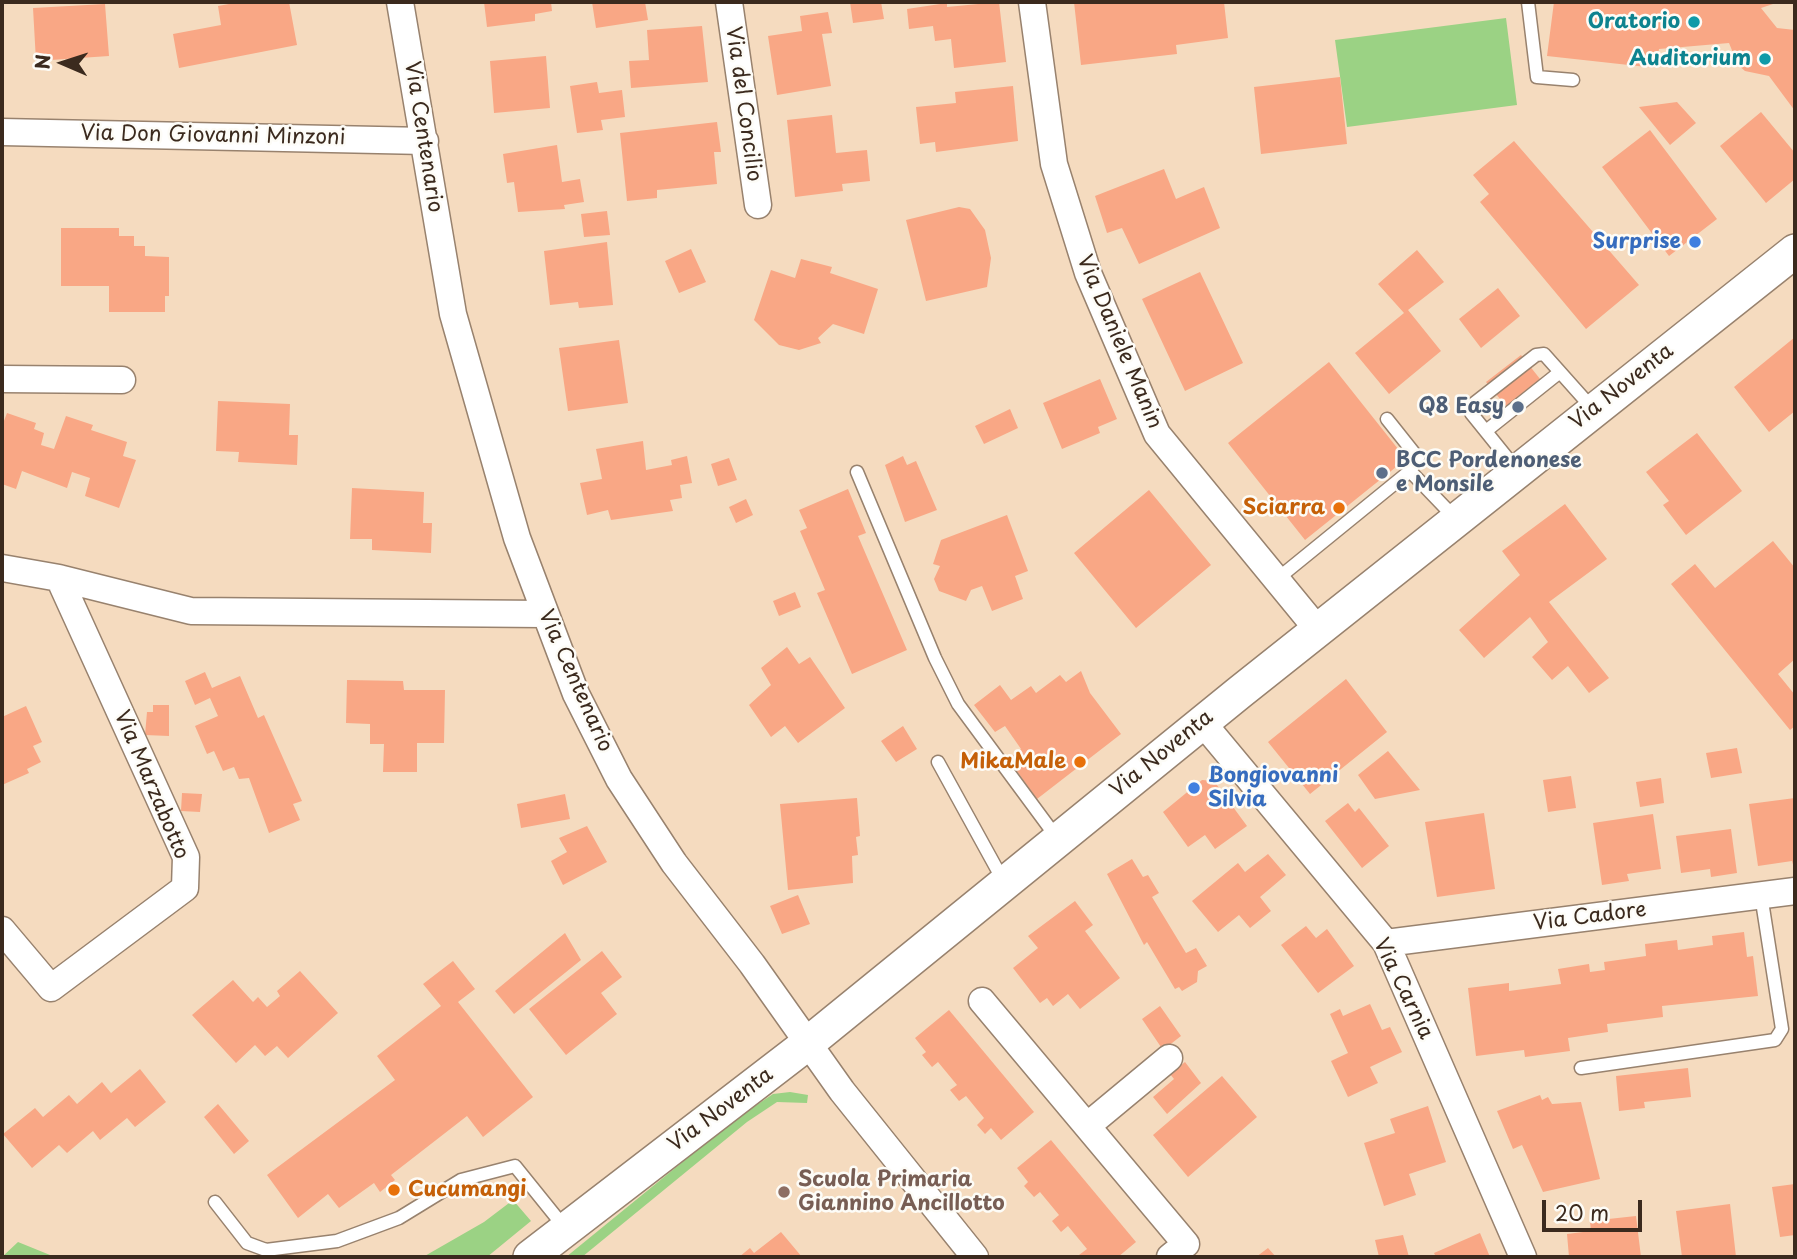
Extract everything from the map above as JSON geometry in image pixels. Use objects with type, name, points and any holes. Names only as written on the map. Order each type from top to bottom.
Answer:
[{"type":"street","name":"Via Centenario","points":[[400,2],[453,314],[517,538],[576,694],[619,779],[674,863],[752,964],[807,1044],[975,1257]]},
{"type":"street","name":"Via del Concilio","points":[[729,2],[758,205]]},
{"type":"street","name":"Via Daniele Manin","points":[[1032,2],[1054,164],[1088,273],[1157,434],[1318,630]]},
{"type":"street","name":"Via Don Giovanni Minzoni","points":[[2,132],[425,141]]},
{"type":"street","name":"Via Noventa","points":[[530,1257],[807,1044],[1202,722],[1795,251]]},
{"type":"street","points":[[2,379],[122,380]]},
{"type":"street","points":[[2,568],[59,578],[191,611],[544,614]]},
{"type":"street","name":"Via Marzabotto","points":[[2,930],[51,988],[185,888],[186,857],[59,578]]},
{"type":"street","name":"Via Carnia","points":[[1202,722],[1386,943],[1523,1257]]},
{"type":"street","name":"Via Cadore","points":[[1386,943],[1795,891]]},
{"type":"street","points":[[982,1001],[1186,1244],[1170,1257]]},
{"type":"street","points":[[1087,1126],[1169,1058]]},
{"type":"lane","points":[[1528,2],[1537,77],[1573,80]]},
{"type":"lane","points":[[1517,470],[1471,412],[1472,405],[1536,355],[1544,354],[1593,410]]},
{"type":"lane","points":[[1486,431],[1560,372]]},
{"type":"lane","points":[[1276,580],[1410,471],[1418,458],[1387,419]]},
{"type":"lane","points":[[1410,471],[1457,519]]},
{"type":"lane","points":[[857,472],[935,658],[958,704],[1057,839]]},
{"type":"lane","points":[[938,762],[1005,882]]},
{"type":"lane","points":[[1581,1068],[1775,1040],[1782,1029],[1761,895]]},
{"type":"lane","points":[[215,1202],[247,1243],[266,1250],[337,1241],[399,1218],[461,1180],[515,1166],[565,1229]]},
{"type":"green space","points":[[1506,18],[1517,105],[1347,127],[1335,40]]},
{"type":"green space","points":[[790,1092],[808,1095],[807,1103],[777,1102],[747,1122],[582,1257],[566,1257],[734,1120],[773,1094]]},
{"type":"green space","points":[[513,1200],[531,1221],[487,1257],[423,1257],[484,1222]]},
{"type":"green space","points":[[18,1242],[55,1257],[2,1257]]},
{"type":"building","points":[[240,2],[289,2],[297,45],[179,68],[173,34],[221,25],[218,6]]},
{"type":"building","points":[[484,2],[551,2],[552,11],[535,14],[535,21],[487,27]]},
{"type":"building","points":[[592,2],[645,2],[648,20],[596,28]]},
{"type":"building","points":[[850,2],[881,2],[884,19],[853,23]]},
{"type":"building","points":[[999,2],[1006,62],[954,68],[951,39],[935,41],[933,26],[909,29],[907,9],[947,3],[947,7]]},
{"type":"building","points":[[1074,2],[1224,2],[1228,38],[1176,45],[1177,54],[1081,65]]},
{"type":"building","points":[[1554,2],[1779,2],[1761,8],[1777,28],[1795,30],[1795,111],[1769,76],[1745,71],[1738,65],[1729,43],[1659,49],[1656,68],[1547,56]]},
{"type":"building","points":[[105,4],[109,56],[36,61],[33,8]]},
{"type":"building","points":[[828,12],[832,33],[822,34],[831,86],[777,95],[768,36],[802,31],[800,16]]},
{"type":"building","points":[[702,26],[708,82],[631,88],[629,61],[649,60],[647,30]]},
{"type":"building","points":[[546,56],[550,108],[494,113],[490,61]]},
{"type":"building","points":[[1340,77],[1347,144],[1261,154],[1254,87]]},
{"type":"building","points":[[597,82],[599,93],[622,90],[625,117],[601,120],[603,130],[577,133],[570,86]]},
{"type":"building","points":[[1013,86],[1018,141],[936,152],[935,142],[920,144],[916,107],[956,103],[955,92]]},
{"type":"building","points":[[1677,102],[1696,123],[1670,145],[1639,107]]},
{"type":"building","points":[[1761,112],[1795,153],[1795,179],[1766,203],[1720,146]]},
{"type":"building","points":[[832,115],[836,153],[867,150],[870,181],[842,184],[843,191],[795,197],[787,120]]},
{"type":"building","points":[[717,122],[721,152],[714,152],[717,184],[657,190],[657,198],[627,201],[620,133]]},
{"type":"building","points":[[1650,130],[1717,219],[1669,256],[1602,167]]},
{"type":"building","points":[[1514,141],[1639,285],[1586,329],[1480,202],[1489,194],[1473,175]]},
{"type":"building","points":[[557,145],[562,182],[580,179],[584,202],[564,205],[565,209],[518,212],[514,182],[507,183],[503,154]]},
{"type":"building","points":[[1164,169],[1176,199],[1204,187],[1220,228],[1139,264],[1122,228],[1107,233],[1095,196]]},
{"type":"building","points":[[959,207],[970,209],[985,230],[991,258],[987,287],[926,301],[906,220]]},
{"type":"building","points":[[607,211],[610,235],[584,237],[581,214]]},
{"type":"building","points":[[61,228],[119,228],[119,236],[134,236],[134,246],[145,246],[145,256],[169,257],[169,296],[165,296],[165,312],[109,312],[109,286],[61,286]]},
{"type":"building","points":[[607,242],[613,305],[579,308],[578,302],[550,305],[544,251]]},
{"type":"building","points":[[691,249],[706,282],[679,293],[665,261]]},
{"type":"building","points":[[1417,250],[1444,282],[1408,310],[1441,351],[1389,394],[1355,353],[1404,313],[1378,284]]},
{"type":"building","points":[[801,259],[832,267],[830,273],[878,289],[864,334],[833,324],[818,338],[821,343],[799,350],[779,345],[754,320],[771,270],[795,278]]},
{"type":"building","points":[[1200,272],[1243,363],[1185,391],[1142,299]]},
{"type":"building","points":[[1498,288],[1520,316],[1481,348],[1459,319]]},
{"type":"building","points":[[1795,337],[1795,411],[1769,432],[1734,387]]},
{"type":"building","points":[[619,340],[628,403],[568,411],[559,348]]},
{"type":"building","points":[[1521,355],[1548,389],[1514,416],[1486,382]]},
{"type":"building","points":[[1329,362],[1406,459],[1305,540],[1228,443]]},
{"type":"building","points":[[1100,379],[1117,419],[1098,427],[1100,433],[1062,449],[1043,403]]},
{"type":"building","points":[[218,401],[290,404],[289,435],[298,435],[297,465],[238,462],[239,452],[216,451]]},
{"type":"building","points":[[1010,409],[1018,428],[984,444],[975,426]]},
{"type":"building","points":[[7,413],[36,423],[34,429],[44,433],[41,445],[54,449],[66,416],[93,425],[91,430],[127,442],[123,456],[136,460],[119,508],[85,496],[90,478],[72,472],[67,488],[22,471],[16,489],[2,484],[2,426]]},
{"type":"building","points":[[1697,433],[1742,491],[1686,535],[1663,505],[1669,501],[1646,472]]},
{"type":"building","points":[[643,441],[646,470],[672,465],[671,460],[687,456],[692,483],[680,485],[682,498],[670,500],[673,511],[611,520],[608,510],[587,515],[580,483],[602,479],[596,449]]},
{"type":"building","points":[[903,456],[907,465],[916,461],[937,510],[905,522],[885,465]]},
{"type":"building","points":[[729,458],[737,480],[718,486],[711,464]]},
{"type":"building","points":[[352,488],[424,492],[423,523],[432,523],[431,553],[372,550],[372,539],[350,539]]},
{"type":"building","points":[[848,489],[866,533],[858,536],[907,650],[852,674],[817,593],[825,590],[800,531],[807,528],[799,510]]},
{"type":"building","points":[[1149,490],[1211,565],[1136,628],[1074,553]]},
{"type":"building","points":[[746,499],[753,515],[736,523],[729,507]]},
{"type":"building","points":[[1565,504],[1607,559],[1549,602],[1609,678],[1589,693],[1568,666],[1552,680],[1532,657],[1548,642],[1530,617],[1484,658],[1459,630],[1520,575],[1502,551]]},
{"type":"building","points":[[1007,515],[1028,571],[1015,576],[1023,599],[992,611],[982,586],[971,590],[966,601],[939,591],[934,579],[940,566],[933,564],[941,540]]},
{"type":"building","points":[[1773,541],[1795,568],[1795,659],[1778,674],[1795,695],[1795,726],[1790,730],[1671,584],[1695,564],[1715,588]]},
{"type":"building","points":[[795,592],[801,607],[779,616],[773,601]]},
{"type":"building","points":[[787,647],[799,664],[810,657],[845,708],[798,743],[785,726],[771,737],[749,705],[771,685],[761,668]]},
{"type":"building","points":[[1081,671],[1090,693],[1121,734],[1037,799],[1008,759],[1021,749],[1005,726],[995,732],[974,705],[1000,685],[1011,700],[1031,686],[1036,693],[1060,675],[1066,682]]},
{"type":"building","points":[[205,672],[212,688],[240,676],[258,718],[264,715],[302,801],[293,804],[300,820],[269,833],[249,778],[239,779],[234,767],[223,771],[214,751],[207,754],[195,726],[218,716],[210,698],[195,705],[185,681]]},
{"type":"building","points":[[1346,679],[1387,732],[1310,794],[1268,742]]},
{"type":"building","points":[[347,680],[403,681],[404,690],[445,690],[444,743],[417,743],[417,772],[383,772],[384,744],[370,744],[370,724],[346,723]]},
{"type":"building","points":[[153,705],[169,705],[169,736],[145,735],[147,712],[153,712]]},
{"type":"building","points":[[26,706],[42,742],[33,746],[41,762],[27,769],[29,773],[2,785],[2,717]]},
{"type":"building","points":[[903,726],[917,749],[896,762],[881,741]]},
{"type":"building","points":[[1737,748],[1742,773],[1711,778],[1706,753]]},
{"type":"building","points":[[1388,751],[1420,790],[1375,799],[1358,775]]},
{"type":"building","points":[[1571,776],[1576,808],[1548,812],[1543,780]]},
{"type":"building","points":[[1661,778],[1664,803],[1640,807],[1636,782]]},
{"type":"building","points":[[1202,780],[1214,781],[1247,826],[1215,849],[1205,835],[1188,847],[1163,812]]},
{"type":"building","points":[[182,793],[202,794],[200,812],[181,811]]},
{"type":"building","points":[[565,794],[570,819],[521,828],[517,804]]},
{"type":"building","points":[[857,798],[860,836],[856,837],[858,855],[852,856],[853,883],[788,890],[780,804]]},
{"type":"building","points":[[1795,798],[1795,872],[1792,861],[1758,866],[1749,804]]},
{"type":"building","points":[[1348,803],[1355,812],[1359,808],[1389,846],[1362,868],[1325,821]]},
{"type":"building","points":[[1484,813],[1495,889],[1437,897],[1425,822]]},
{"type":"building","points":[[1653,814],[1661,869],[1627,874],[1629,881],[1602,885],[1593,823]]},
{"type":"building","points":[[587,826],[607,862],[563,885],[551,861],[567,852],[559,838]]},
{"type":"building","points":[[1731,829],[1737,873],[1711,877],[1710,869],[1681,873],[1676,836]]},
{"type":"building","points":[[1268,854],[1286,875],[1260,897],[1271,911],[1250,928],[1239,915],[1218,932],[1192,901],[1238,863],[1245,872]]},
{"type":"building","points":[[1132,859],[1143,877],[1148,875],[1159,893],[1152,897],[1186,953],[1196,948],[1207,966],[1198,971],[1197,982],[1182,991],[1179,987],[1175,989],[1147,942],[1144,945],[1107,874]]},
{"type":"building","points":[[798,895],[810,924],[782,934],[770,906]]},
{"type":"building","points":[[1075,901],[1093,925],[1085,931],[1120,978],[1080,1009],[1068,994],[1053,1006],[1047,998],[1040,1003],[1013,968],[1038,948],[1028,936]]},
{"type":"building","points":[[1306,926],[1316,938],[1327,929],[1354,966],[1318,993],[1281,945]]},
{"type":"building","points":[[1744,932],[1747,957],[1753,956],[1758,996],[1662,1006],[1663,1017],[1607,1024],[1608,1032],[1568,1038],[1570,1051],[1525,1057],[1524,1050],[1476,1056],[1468,988],[1509,983],[1509,991],[1561,984],[1558,969],[1589,964],[1590,972],[1605,970],[1604,962],[1646,956],[1645,944],[1677,940],[1678,950],[1713,945],[1712,936]]},
{"type":"building","points":[[565,933],[581,960],[514,1014],[495,991]]},
{"type":"building","points":[[602,951],[622,977],[601,993],[617,1014],[566,1055],[529,1009]]},
{"type":"building","points":[[453,961],[475,989],[458,1002],[533,1097],[483,1137],[467,1116],[391,1175],[395,1180],[380,1192],[374,1183],[339,1208],[328,1194],[298,1218],[267,1175],[395,1080],[377,1056],[441,1006],[423,984]]},
{"type":"building","points":[[300,971],[338,1013],[288,1058],[277,1046],[265,1056],[255,1045],[236,1063],[192,1015],[233,980],[253,1002],[258,997],[267,1007],[280,996],[277,991]]},
{"type":"building","points":[[1370,1004],[1382,1030],[1390,1027],[1402,1052],[1370,1067],[1378,1083],[1348,1097],[1331,1061],[1348,1053],[1330,1014],[1340,1009],[1343,1016]]},
{"type":"building","points":[[1160,1006],[1181,1036],[1163,1050],[1142,1019]]},
{"type":"building","points":[[949,1010],[1034,1112],[1001,1140],[991,1128],[985,1134],[977,1125],[984,1118],[966,1096],[959,1101],[950,1090],[957,1085],[938,1062],[932,1067],[922,1055],[926,1052],[915,1038]]},
{"type":"building","points":[[1185,1062],[1201,1083],[1167,1114],[1153,1097],[1174,1079],[1170,1074]]},
{"type":"building","points":[[1688,1068],[1691,1097],[1644,1102],[1645,1108],[1619,1111],[1616,1076]]},
{"type":"building","points":[[140,1069],[166,1102],[135,1127],[127,1118],[100,1140],[93,1131],[67,1153],[59,1145],[32,1168],[3,1134],[35,1108],[43,1117],[69,1095],[77,1104],[102,1082],[111,1093]]},
{"type":"building","points":[[1222,1076],[1257,1117],[1188,1177],[1153,1135]]},
{"type":"building","points":[[1540,1095],[1542,1100],[1548,1097],[1552,1104],[1581,1102],[1600,1179],[1543,1192],[1522,1145],[1513,1149],[1497,1111]]},
{"type":"building","points":[[218,1104],[249,1141],[234,1154],[204,1117]]},
{"type":"building","points":[[1428,1106],[1446,1162],[1409,1174],[1416,1195],[1384,1206],[1364,1143],[1395,1133],[1390,1119]]},
{"type":"building","points":[[1051,1140],[1136,1242],[1118,1257],[1081,1257],[1079,1255],[1087,1249],[1068,1226],[1061,1232],[1052,1221],[1059,1215],[1040,1192],[1034,1197],[1024,1186],[1028,1182],[1017,1168]]},
{"type":"building","points":[[1795,1184],[1795,1235],[1780,1237],[1772,1187]]},
{"type":"building","points":[[1730,1204],[1736,1257],[1682,1257],[1676,1211]]},
{"type":"building","points":[[1636,1216],[1641,1257],[1569,1257],[1567,1234],[1591,1231],[1590,1221]]},
{"type":"building","points":[[781,1232],[802,1257],[739,1257],[750,1248],[754,1253]]},
{"type":"building","points":[[1480,1233],[1490,1257],[1436,1257],[1434,1253]]},
{"type":"building","points":[[1403,1235],[1409,1257],[1379,1257],[1375,1240]]},
{"type":"building","points":[[1268,1248],[1276,1257],[1256,1257]]},
{"type":"place","name":"Oratorio","points":[[1694,22]]},
{"type":"place","name":"Auditorium","points":[[1765,59]]},
{"type":"place","name":"Surprise","points":[[1695,242]]},
{"type":"place","name":"Q8 Easy","points":[[1518,407]]},
{"type":"place","name":"BCC Pordenonese e Monsile","points":[[1382,473]]},
{"type":"place","name":"Sciarra","points":[[1339,508]]},
{"type":"place","name":"MikaMale","points":[[1080,762]]},
{"type":"place","name":"Bongiovanni Silvia","points":[[1194,788]]},
{"type":"place","name":"Cucumangi","points":[[394,1190]]},
{"type":"place","name":"Scuola Primaria Giannino Ancillotto","points":[[784,1192]]}]
